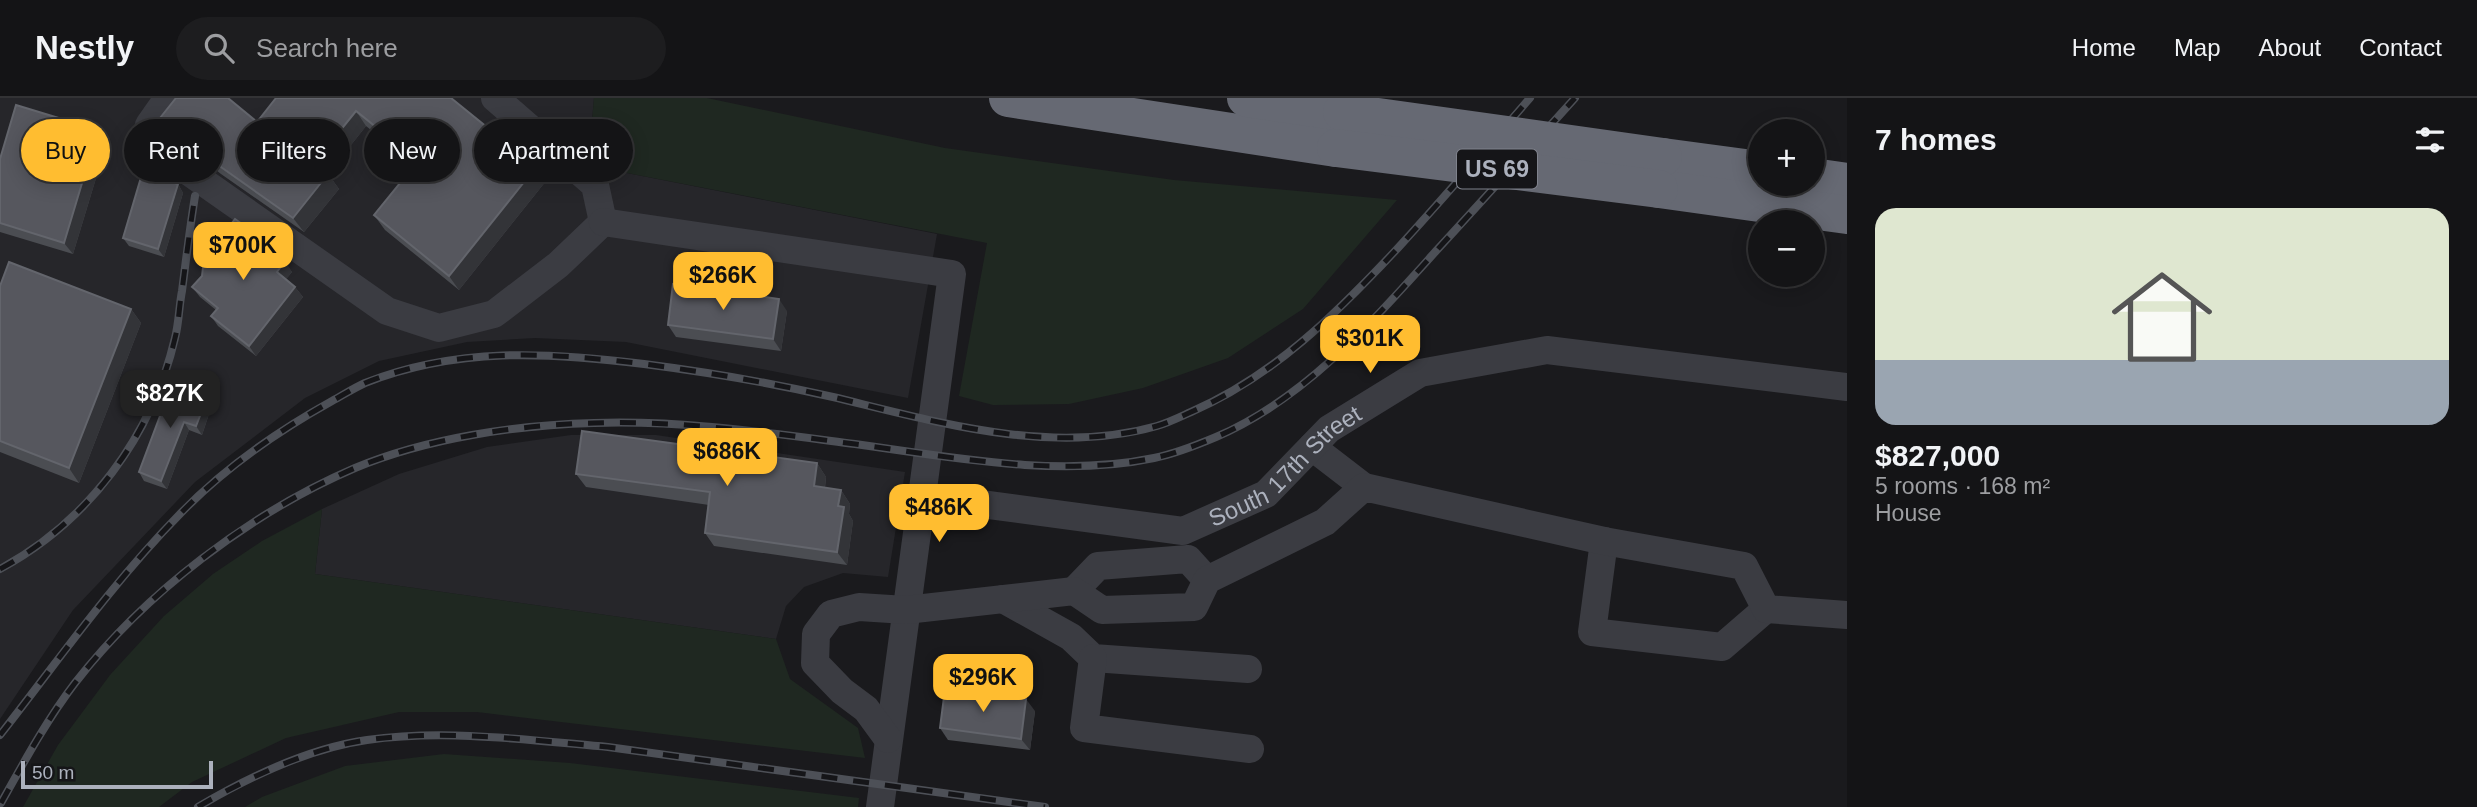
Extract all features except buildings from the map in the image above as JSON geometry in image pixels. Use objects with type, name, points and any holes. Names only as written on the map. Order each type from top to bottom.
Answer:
[{"type":"highway","name":"US 69","points":[[1008,98],[1339,130],[1661,173],[1847,215]]},
{"type":"highway","name":"US 69","points":[[1246,98],[1339,130]]},
{"type":"highway","name":"US 69","points":[[1661,173],[1748,170]]},
{"type":"highway","points":[[1825,179],[1847,182]]},
{"type":"street","points":[[168,98],[149,125],[155,148],[387,311],[439,328],[494,314],[558,265],[603,222]]},
{"type":"street","points":[[495,98],[596,185],[603,222]]},
{"type":"street","points":[[603,222],[952,274],[880,807]]},
{"type":"street","name":"South 17th Street","points":[[921,496],[1183,531],[1266,494],[1329,429],[1420,373],[1547,350],[1847,387]]},
{"type":"street","points":[[1312,447],[1364,487],[1604,541],[1744,566],[1766,609]]},
{"type":"street","points":[[1074,591],[1102,610],[1194,607],[1207,580],[1325,522],[1364,487]]},
{"type":"street","points":[[1604,541],[1592,632],[1722,647],[1766,609],[1847,615]]},
{"type":"street","points":[[888,739],[866,709],[842,691],[815,663],[816,634],[831,614],[859,607],[906,610],[1074,591],[1098,566],[1188,559],[1207,580]]},
{"type":"street","points":[[1003,599],[1071,637],[1093,658],[1248,669]]},
{"type":"street","points":[[1093,658],[1084,727],[1250,748]]},
{"type":"shaded area","points":[[0,98],[594,98],[592,119],[474,119],[474,182],[633,182],[633,174],[937,234],[908,398],[626,342],[535,338],[467,342],[379,361],[305,398],[195,482],[73,610],[0,719]]},
{"type":"shaded area","points":[[594,98],[707,98],[945,148],[1174,180],[1397,200],[1303,309],[1228,358],[1143,388],[1069,404],[993,405],[959,396],[987,243],[633,174],[633,119],[592,119]]},
{"type":"shaded area","points":[[571,435],[656,435],[905,472],[888,577],[843,573],[804,587],[786,606],[776,639],[315,574],[322,509],[399,474],[487,447]]},
{"type":"shaded area","points":[[322,509],[315,574],[776,639],[790,679],[858,728],[865,758],[477,712],[399,712],[286,738],[192,782],[159,807],[23,807],[58,745],[110,675],[164,616],[213,574],[262,541]]},
{"type":"shaded area","points":[[444,754],[570,763],[859,798],[858,807],[245,807],[262,797],[345,766]]},
{"type":"railway","points":[[0,735],[109,595],[196,498],[271,438],[365,383],[433,363],[468,358],[538,355],[644,364],[739,378],[953,425],[1035,437],[1076,438],[1157,426],[1221,397],[1250,380],[1277,362],[1327,320],[1397,249],[1530,98]]},
{"type":"railway","points":[[1,803],[64,697],[103,650],[167,587],[239,532],[316,486],[355,468],[412,449],[503,430],[564,424],[659,423],[758,432],[1004,463],[1081,466],[1154,458],[1216,437],[1279,402],[1336,356],[1388,304],[1575,98]]},
{"type":"railway","points":[[0,569],[62,526],[88,501],[133,442],[165,374],[176,332],[195,196]]},
{"type":"railway","points":[[198,807],[258,775],[323,750],[367,740],[427,735],[608,747],[1045,807]]}]
